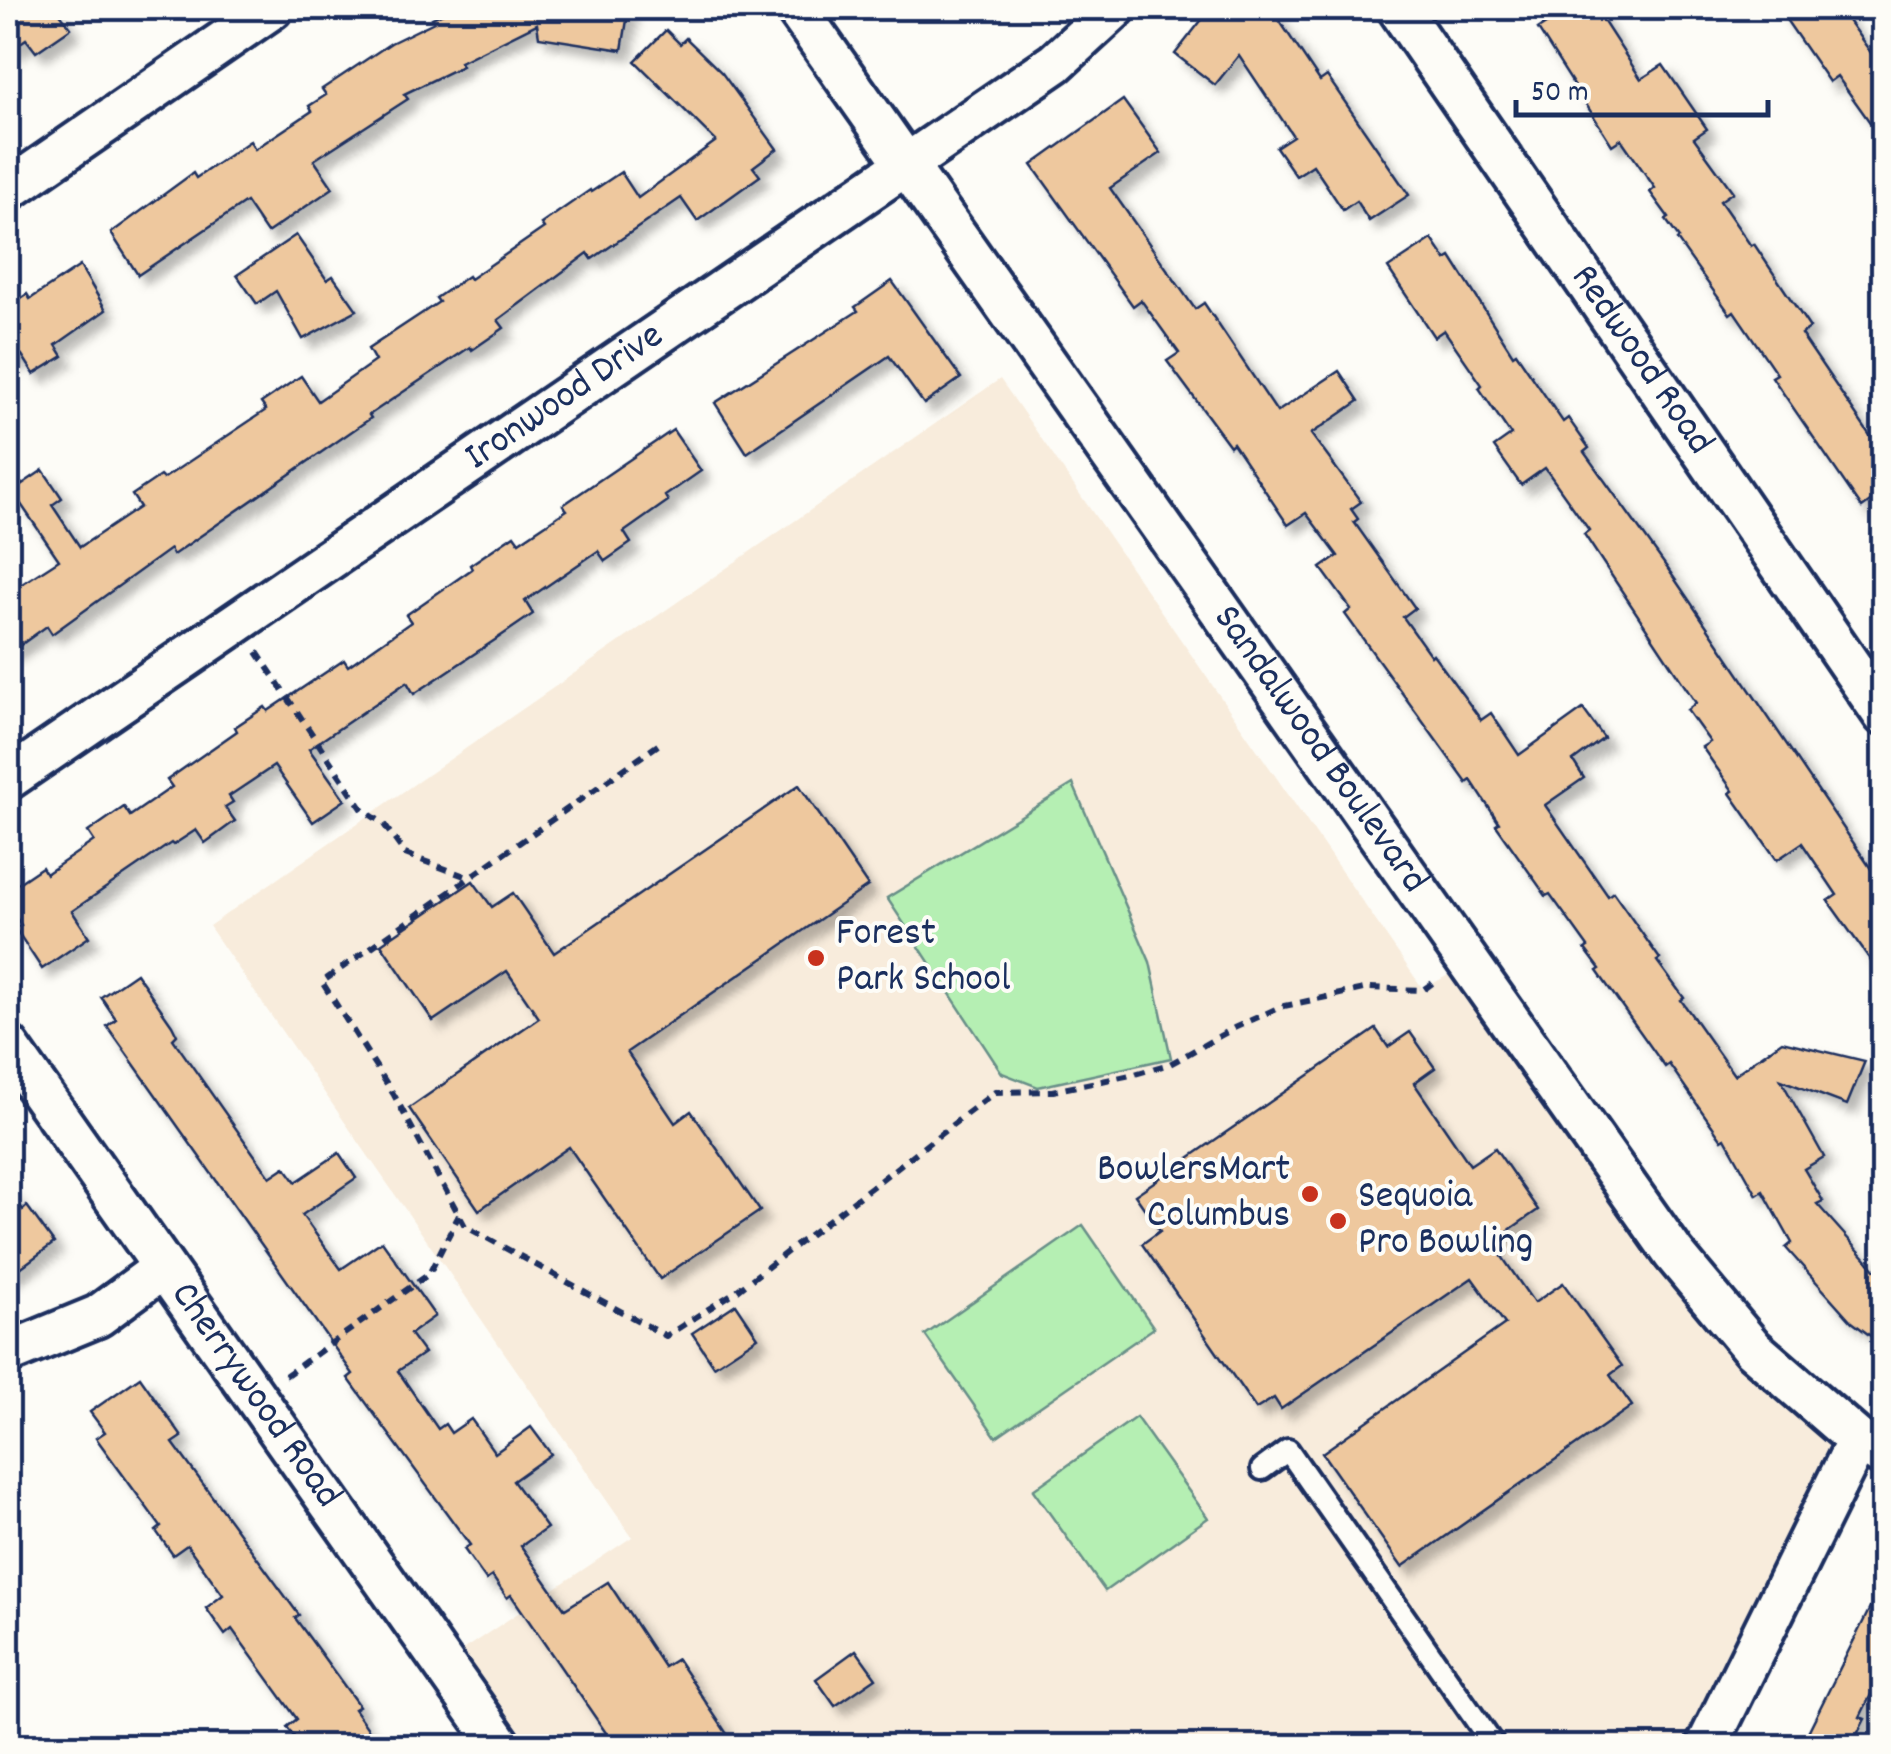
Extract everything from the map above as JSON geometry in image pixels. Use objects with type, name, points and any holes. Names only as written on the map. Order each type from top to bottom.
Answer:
[{"type":"street","points":[[8,190],[272,8]]},
{"type":"street","name":"Sandalwood Boulevard","points":[[796,8],[1674,1254],[1752,1349],[1871,1448]]},
{"type":"street","name":"Ironwood Drive","points":[[8,779],[1054,64],[1115,8]]},
{"type":"street","name":"Redwood Road","points":[[1398,8],[1884,715]]},
{"type":"street","name":"Cherrywood Road","points":[[8,1046],[501,1746]]},
{"type":"street","points":[[8,1353],[98,1316],[164,1268]]},
{"type":"street","points":[[1708,1746],[1871,1448]]},
{"type":"lane","points":[[1262,1469],[1288,1450],[1494,1746]]},
{"type":"path","points":[[237,622],[363,810],[383,823],[405,854],[470,878]]},
{"type":"path","points":[[658,745],[322,982],[394,1095],[465,1226],[666,1336],[735,1292],[995,1092],[1053,1091],[1170,1064],[1234,1028],[1280,1008],[1368,988],[1423,990],[1467,958]]},
{"type":"path","points":[[256,1397],[429,1274],[459,1215]]},
{"type":"shaded area","points":[[1000,379],[1423,989],[1470,963],[1691,1283],[1855,1436],[1708,1746],[505,1746],[446,1661],[632,1537],[209,926]]},
{"type":"green space","points":[[1073,784],[1150,962],[1171,1058],[1038,1087],[1002,1073],[887,898]]},
{"type":"green space","points":[[1083,1225],[1154,1328],[996,1437],[925,1335]]},
{"type":"green space","points":[[1136,1417],[1208,1518],[1105,1591],[1033,1490]]},
{"type":"building","points":[[8,8],[56,8],[71,28],[36,52],[26,39],[8,52]]},
{"type":"building","points":[[454,8],[629,8],[622,50],[539,37],[537,24],[404,94],[408,99],[314,160],[333,188],[267,233],[246,202],[138,275],[111,233],[193,173],[196,178],[250,141],[255,149],[312,111],[309,106],[326,95],[322,89],[391,43]]},
{"type":"building","points":[[1211,8],[1271,8],[1320,81],[1327,76],[1409,195],[1369,221],[1356,201],[1343,210],[1313,165],[1296,176],[1276,147],[1293,136],[1239,55],[1215,85],[1175,54]]},
{"type":"building","points":[[1571,8],[1595,8],[1641,79],[1663,65],[1707,129],[1694,138],[1733,192],[1720,201],[1810,328],[1801,334],[1873,440],[1884,433],[1884,492],[1862,508],[1772,377],[1777,374],[1734,311],[1730,314],[1677,240],[1666,220],[1669,218],[1650,192],[1655,188],[1621,139],[1612,145],[1538,29]]},
{"type":"building","points":[[1778,8],[1839,8],[1884,71],[1884,142],[1837,76],[1829,82]]},
{"type":"building","points":[[666,30],[680,44],[686,38],[722,73],[777,149],[753,167],[760,176],[697,221],[681,198],[592,259],[588,253],[498,320],[504,328],[369,415],[371,418],[173,555],[170,549],[52,634],[47,626],[8,654],[8,593],[59,560],[12,491],[43,470],[62,498],[52,505],[80,547],[140,507],[132,495],[160,476],[163,479],[266,410],[261,403],[301,376],[318,401],[375,361],[368,349],[439,302],[436,298],[468,276],[470,279],[544,228],[541,224],[590,190],[621,172],[638,198],[716,141],[635,61]]},
{"type":"building","points":[[1123,100],[1161,153],[1110,188],[1195,309],[1204,303],[1277,412],[1339,371],[1359,401],[1311,434],[1361,502],[1351,509],[1358,519],[1354,522],[1415,608],[1403,617],[1431,656],[1481,720],[1491,713],[1519,755],[1583,709],[1604,738],[1573,761],[1584,778],[1545,805],[1608,896],[1613,892],[1660,959],[1657,961],[1684,998],[1681,1000],[1734,1075],[1782,1041],[1865,1061],[1847,1105],[1781,1080],[1824,1157],[1804,1169],[1823,1201],[1817,1204],[1884,1279],[1884,1346],[1852,1322],[1786,1248],[1792,1243],[1763,1191],[1757,1195],[1725,1138],[1722,1140],[1669,1064],[1665,1067],[1597,971],[1600,969],[1585,949],[1588,947],[1496,825],[1499,823],[1471,780],[1467,783],[1345,614],[1351,609],[1321,568],[1338,556],[1306,513],[1288,525],[1233,443],[1230,446],[1167,361],[1179,353],[1141,300],[1133,306],[1032,165]]},
{"type":"building","points":[[296,235],[327,280],[333,276],[357,310],[303,339],[276,291],[257,304],[237,275]]},
{"type":"building","points":[[1432,239],[1446,260],[1451,257],[1513,355],[1516,353],[1563,422],[1568,418],[1589,448],[1584,452],[1884,888],[1884,979],[1828,901],[1837,895],[1802,843],[1777,860],[1730,793],[1733,791],[1702,747],[1710,742],[1687,710],[1696,703],[1584,534],[1589,530],[1545,468],[1521,485],[1494,447],[1511,435],[1479,388],[1482,385],[1444,330],[1434,337],[1388,268]]},
{"type":"building","points":[[80,266],[106,310],[56,345],[63,356],[34,374],[22,355],[8,364],[8,307],[27,294],[30,299]]},
{"type":"building","points":[[892,281],[961,378],[924,404],[889,356],[747,453],[715,403],[858,311],[855,307]]},
{"type":"building","points":[[673,430],[701,471],[665,496],[668,501],[624,532],[631,543],[605,561],[598,551],[525,601],[533,614],[414,694],[407,682],[309,749],[345,800],[313,822],[274,766],[229,796],[233,802],[225,807],[235,821],[205,843],[196,830],[72,911],[89,937],[42,969],[15,928],[21,925],[8,905],[8,890],[42,867],[46,874],[94,841],[88,832],[124,807],[130,816],[172,787],[167,780],[265,707],[268,711],[344,660],[348,666],[411,622],[406,615],[472,569],[470,565],[514,535],[519,542],[567,510],[563,505]]},
{"type":"building","points":[[799,785],[868,886],[627,1052],[675,1123],[691,1111],[760,1211],[660,1279],[569,1147],[479,1210],[409,1108],[539,1018],[507,971],[433,1021],[381,944],[473,881],[492,907],[513,893],[554,953]]},
{"type":"building","points":[[136,973],[172,1025],[177,1035],[173,1039],[270,1177],[285,1167],[296,1182],[339,1153],[356,1178],[302,1215],[341,1269],[382,1241],[435,1316],[410,1334],[424,1353],[398,1371],[438,1429],[445,1424],[451,1433],[471,1419],[495,1453],[531,1427],[551,1454],[513,1481],[547,1528],[521,1546],[565,1609],[608,1582],[664,1667],[677,1659],[735,1746],[615,1746],[511,1595],[507,1598],[492,1576],[486,1580],[464,1549],[470,1545],[348,1378],[353,1374],[107,1026],[116,1019],[101,997]]},
{"type":"building","name":"Sequoia Pro Bowling","points":[[1376,1029],[1388,1047],[1410,1032],[1435,1068],[1414,1083],[1470,1165],[1495,1148],[1538,1210],[1492,1242],[1534,1303],[1563,1283],[1622,1366],[1610,1375],[1632,1406],[1402,1567],[1322,1453],[1505,1324],[1472,1278],[1281,1409],[1274,1398],[1256,1409],[1142,1244],[1160,1231],[1135,1195]]},
{"type":"building","points":[[8,1188],[23,1210],[27,1206],[54,1243],[8,1277]]},
{"type":"building","points":[[736,1304],[758,1337],[714,1366],[692,1333]]},
{"type":"building","points":[[140,1377],[182,1437],[173,1443],[299,1615],[295,1618],[359,1706],[354,1709],[380,1746],[301,1746],[287,1727],[297,1719],[232,1629],[225,1635],[206,1608],[223,1595],[187,1545],[173,1555],[156,1531],[161,1527],[96,1438],[105,1432],[90,1412]]},
{"type":"building","points":[[1884,1580],[1884,1668],[1860,1717],[1865,1719],[1851,1746],[1801,1746]]},
{"type":"building","points":[[856,1650],[876,1678],[835,1706],[816,1679]]},
{"type":"place","name":"Forest Park School","points":[[816,958]]},
{"type":"place","name":"BowlersMart Columbus","points":[[1310,1194]]},
{"type":"place","name":"Sequoia Pro Bowling","points":[[1338,1221]]}]
